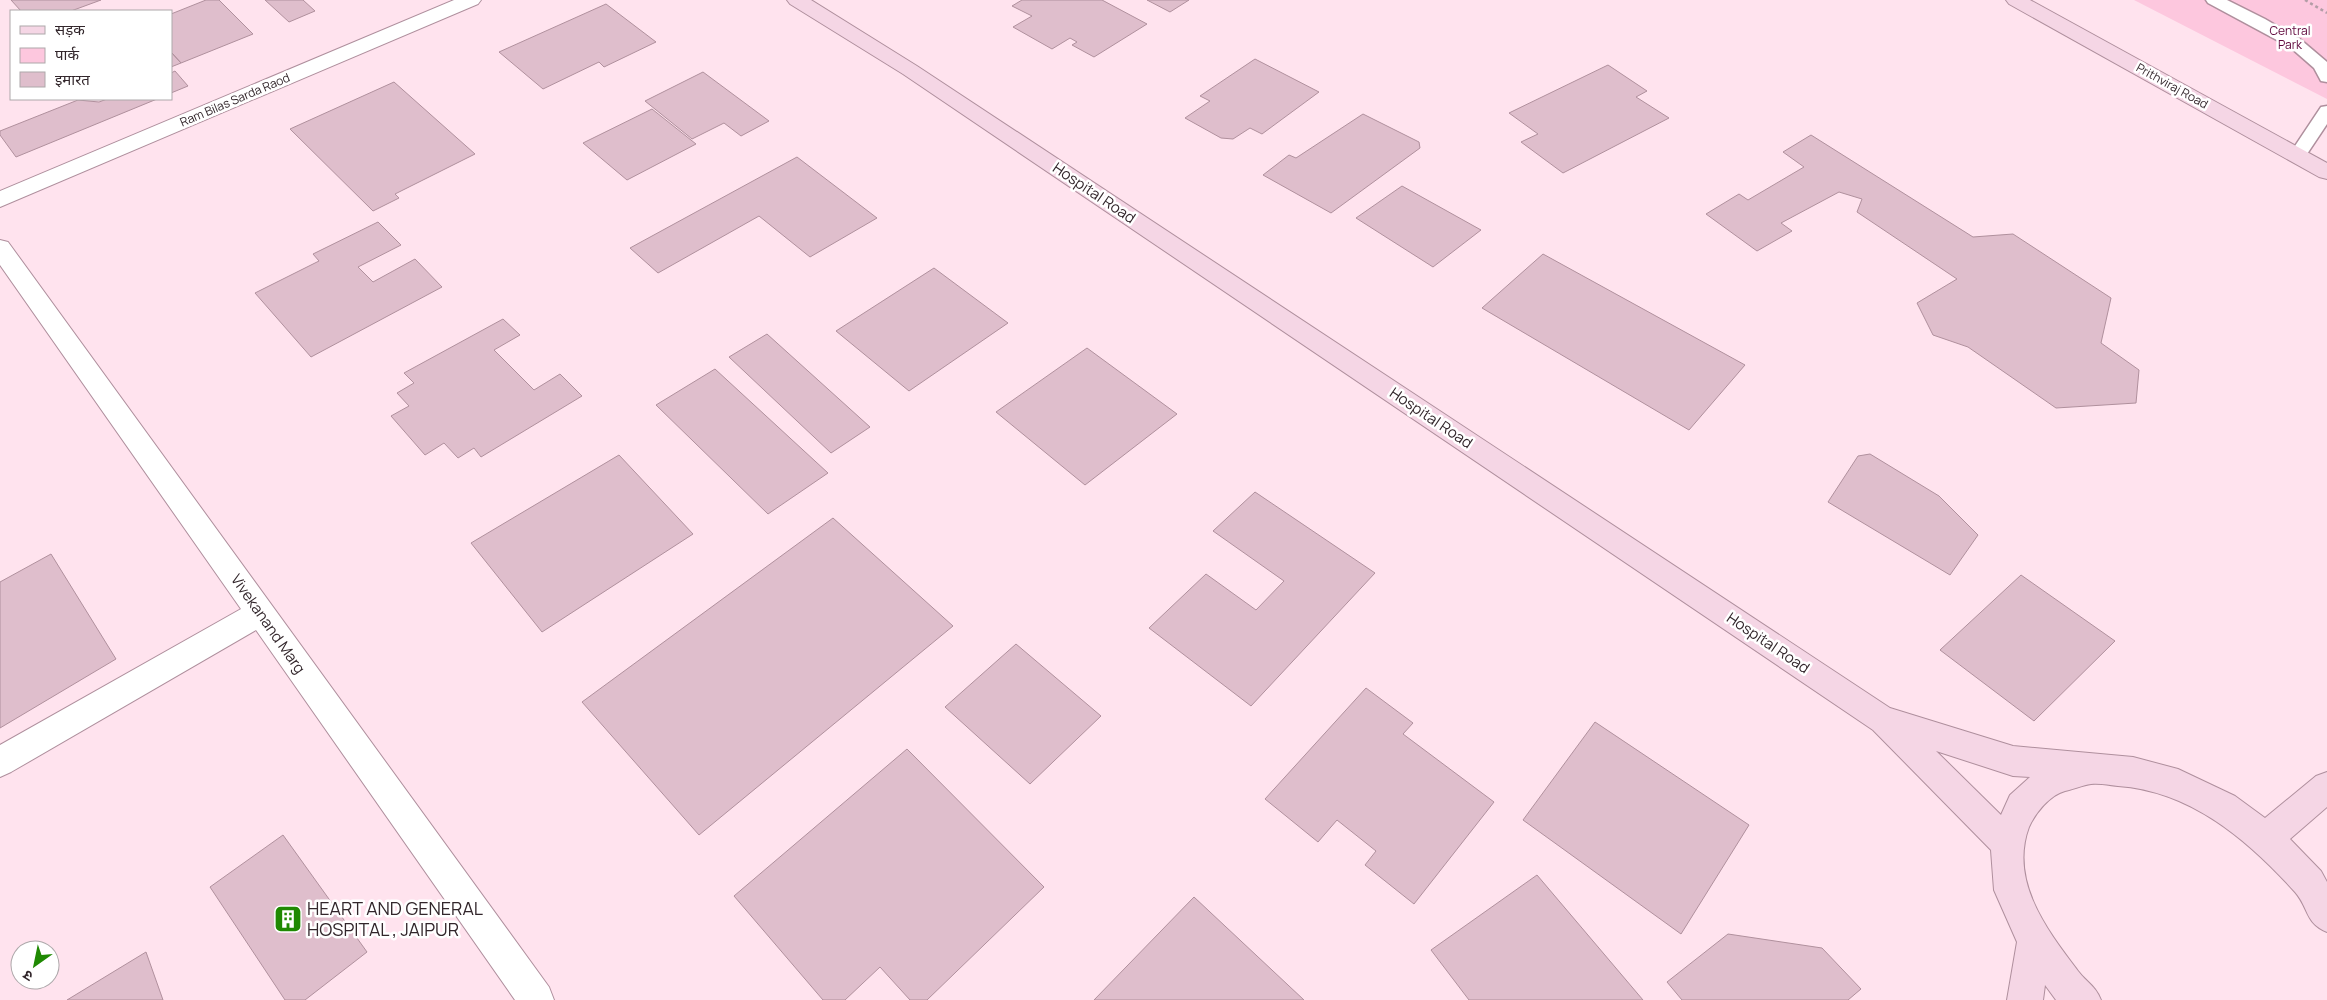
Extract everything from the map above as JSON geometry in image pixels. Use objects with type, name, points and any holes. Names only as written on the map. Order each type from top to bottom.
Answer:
[{"type":"street","name":"Ram Bilas Sarda Raod","points":[[0,200],[471,0]]},
{"type":"street","name":"Hospital Road","points":[[797,0],[910,70],[1881,719],[2013,761],[2133,772],[2178,784],[2224,807],[2266,838],[2309,883],[2327,914]]},
{"type":"street","name":"Prithviraj Road","points":[[2016,0],[2327,172]]},
{"type":"street","name":"Vivekanand Marg","points":[[0,248],[536,1000]]},
{"type":"street","points":[[0,762],[260,613]]},
{"type":"street","points":[[1881,719],[1954,788],[2007,843]]},
{"type":"street","points":[[2083,1000],[2068,987],[2034,942],[2011,890],[2007,843],[2020,806],[2050,780],[2092,769]]},
{"type":"street","points":[[2266,838],[2327,786]]},
{"type":"street","points":[[2024,1000],[2034,942]]},
{"type":"lane","points":[[2214,0],[2287,37],[2325,68],[2327,77]]},
{"type":"lane","points":[[2297,156],[2327,111]]},
{"type":"path","points":[[2305,0],[2327,13]]},
{"type":"green space","name":"Central Park","points":[[2134,0],[2327,0],[2327,99]]},
{"type":"building","points":[[11,0],[101,0],[74,10],[20,10]]},
{"type":"building","points":[[206,0],[219,0],[253,34],[181,63],[172,53],[172,14]]},
{"type":"building","points":[[265,0],[303,0],[315,11],[289,22]]},
{"type":"building","points":[[1022,0],[1102,0],[1147,24],[1094,57],[1072,45],[1077,42],[1070,38],[1052,49],[1013,27],[1032,16],[1012,6]]},
{"type":"building","points":[[1147,0],[1189,0],[1170,12]]},
{"type":"building","points":[[606,4],[656,42],[604,67],[599,62],[543,89],[499,52]]},
{"type":"building","points":[[172,53],[181,63],[172,67]]},
{"type":"building","points":[[1255,59],[1319,92],[1262,134],[1250,128],[1233,139],[1221,138],[1185,118],[1210,101],[1200,96]]},
{"type":"building","points":[[1608,65],[1647,91],[1636,97],[1669,118],[1563,173],[1521,142],[1538,134],[1509,113]]},
{"type":"building","points":[[175,71],[188,86],[172,93],[172,72]]},
{"type":"building","points":[[703,72],[769,121],[741,136],[724,123],[692,139],[645,101]]},
{"type":"building","points":[[394,82],[475,154],[395,194],[399,198],[373,211],[290,129]]},
{"type":"building","points":[[78,100],[99,102],[104,100],[155,100],[16,157],[0,135],[0,131]]},
{"type":"building","points":[[652,109],[696,144],[627,180],[583,143]]},
{"type":"building","points":[[1363,114],[1419,142],[1420,148],[1331,213],[1263,175],[1289,155],[1296,158]]},
{"type":"building","points":[[1811,135],[1973,237],[2013,234],[2111,298],[2101,343],[2139,370],[2136,403],[2056,408],[1968,347],[1933,335],[1917,303],[1957,279],[1857,212],[1862,199],[1839,192],[1781,223],[1792,231],[1757,251],[1706,214],[1739,194],[1748,200],[1804,167],[1783,152]]},
{"type":"building","points":[[797,157],[877,218],[810,257],[759,216],[658,273],[630,248]]},
{"type":"building","points":[[1402,186],[1481,230],[1433,267],[1356,218]]},
{"type":"building","points":[[378,222],[401,245],[358,267],[373,282],[415,259],[442,287],[311,357],[255,293],[319,261],[313,254]]},
{"type":"building","points":[[1543,254],[1745,365],[1689,430],[1482,308]]},
{"type":"building","points":[[934,268],[1008,323],[909,391],[836,331]]},
{"type":"building","points":[[503,319],[520,335],[494,350],[534,390],[560,374],[582,396],[481,457],[474,448],[458,458],[444,443],[425,455],[391,416],[409,406],[397,393],[414,383],[404,373]]},
{"type":"building","points":[[767,334],[870,427],[831,453],[729,357]]},
{"type":"building","points":[[1087,348],[1177,414],[1085,485],[996,412]]},
{"type":"building","points":[[715,369],[828,473],[768,514],[656,405]]},
{"type":"building","points":[[1870,454],[1939,496],[1978,535],[1950,575],[1828,502],[1858,456]]},
{"type":"building","points":[[619,455],[693,534],[542,632],[471,543]]},
{"type":"building","points":[[1255,492],[1375,573],[1251,706],[1149,628],[1206,574],[1256,610],[1284,581],[1213,531]]},
{"type":"building","points":[[833,518],[953,626],[699,835],[582,702]]},
{"type":"building","points":[[51,554],[116,659],[0,728],[0,582]]},
{"type":"building","points":[[2021,575],[2115,641],[2034,721],[1940,650]]},
{"type":"building","points":[[1016,644],[1101,716],[1030,784],[945,707]]},
{"type":"building","points":[[1366,688],[1413,723],[1403,734],[1494,802],[1414,904],[1365,865],[1376,851],[1337,820],[1318,842],[1265,799]]},
{"type":"building","points":[[1595,722],[1749,825],[1681,934],[1523,820]]},
{"type":"building","points":[[907,749],[1044,887],[927,1000],[910,1000],[880,967],[845,1000],[823,1000],[734,896]]},
{"type":"building","name":"HEART AND GENERAL HOSPITAL , JAIPUR","points":[[283,835],[367,952],[305,1000],[285,1000],[210,887]]},
{"type":"building","points":[[1537,875],[1643,1000],[1469,1000],[1431,950]]},
{"type":"building","points":[[1194,897],[1304,1000],[1094,1000]]},
{"type":"building","points":[[1728,934],[1822,948],[1861,989],[1848,1000],[1682,1000],[1667,982]]},
{"type":"building","points":[[146,952],[163,1000],[67,1000]]},
{"type":"place","name":"HEART AND GENERAL HOSPITAL , JAIPUR","points":[[288,919]]}]
